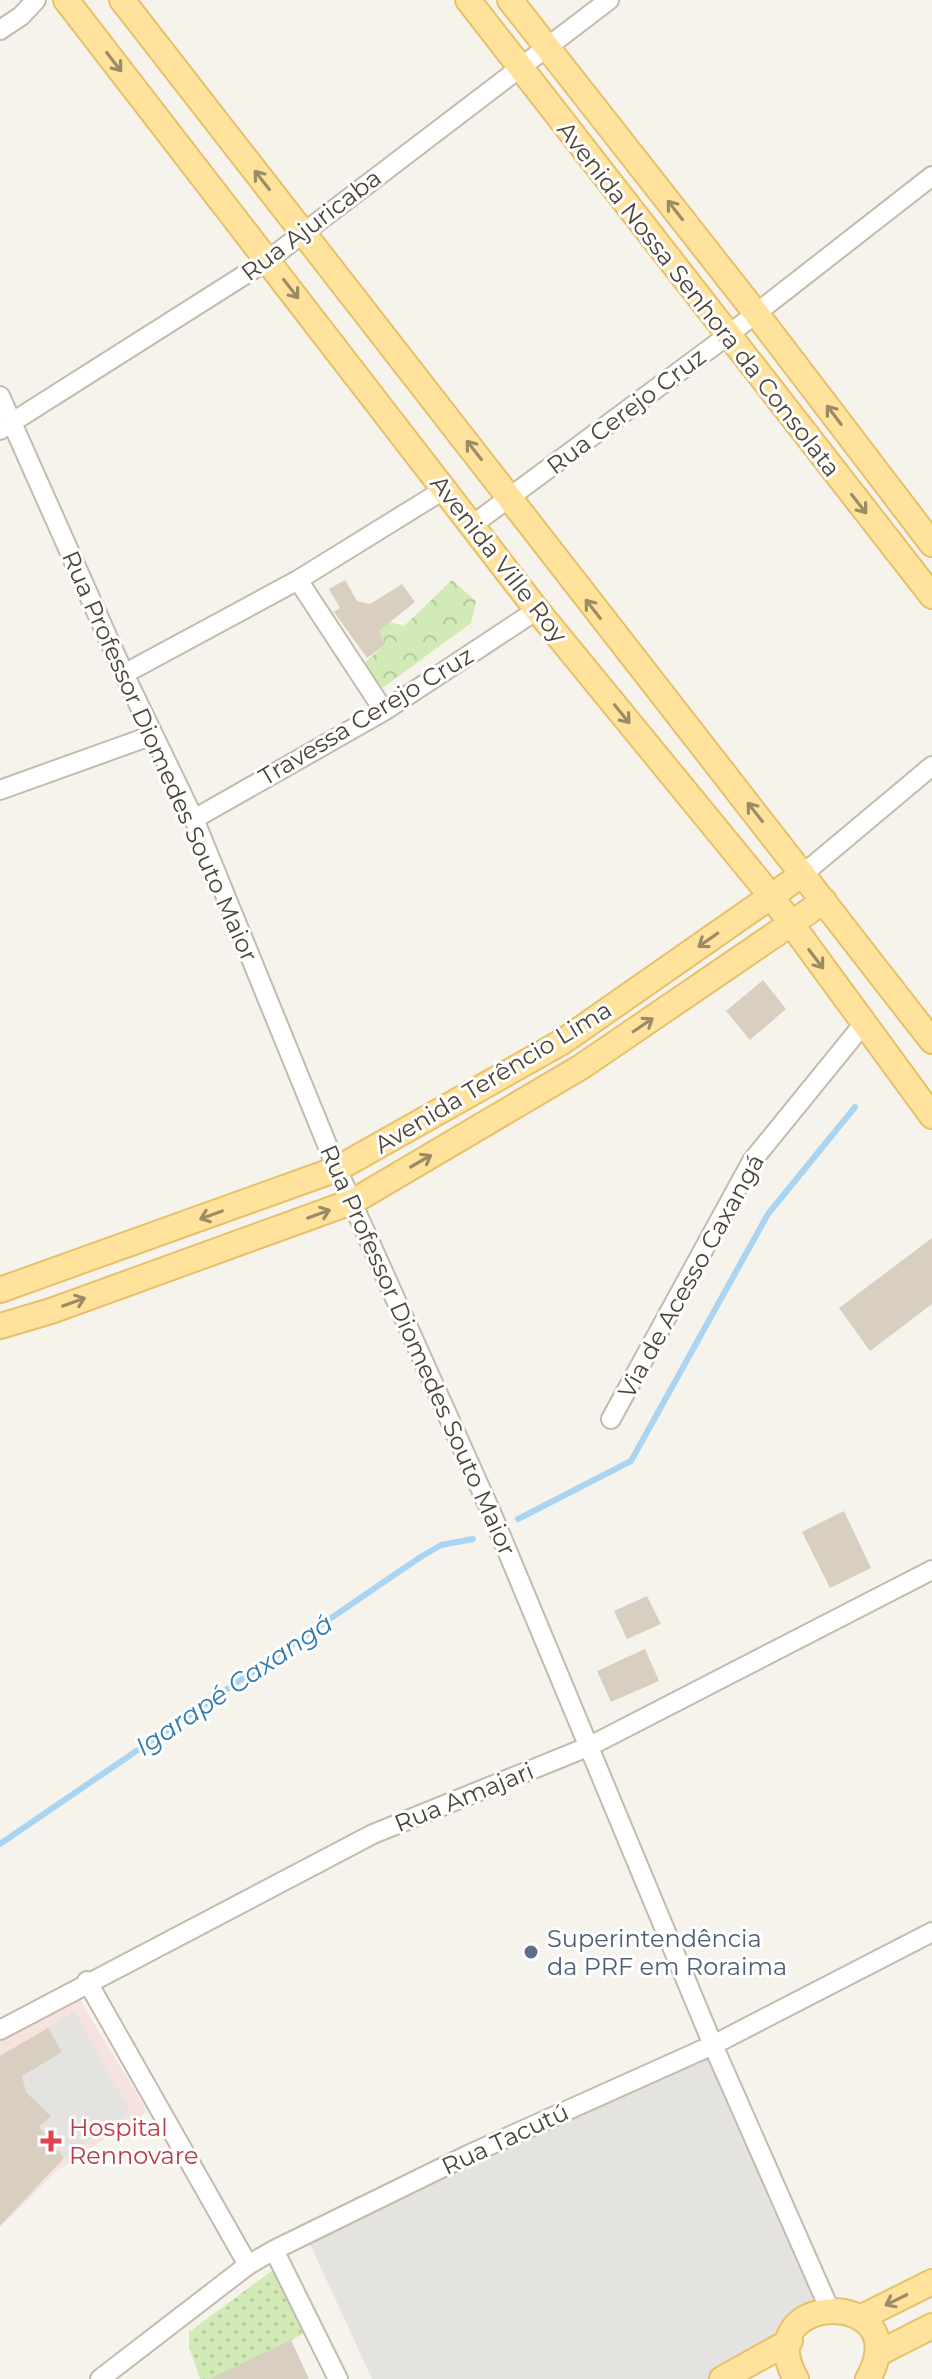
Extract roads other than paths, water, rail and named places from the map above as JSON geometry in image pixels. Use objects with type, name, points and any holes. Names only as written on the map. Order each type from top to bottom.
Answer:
[{"type":"main road","name":"Avenida Ville Roy","points":[[66,0],[537,610],[771,896],[932,1116]]},
{"type":"main road","name":"Avenida Ville Roy","points":[[122,0],[511,496],[571,580],[932,1041]]},
{"type":"main road","name":"Avenida Nossa Senhora da Consolata","points":[[468,0],[932,596]]},
{"type":"main road","name":"Avenida Nossa Senhora da Consolata","points":[[510,0],[932,544]]},
{"type":"main road","name":"Avenida Terêncio Lima","points":[[0,1290],[337,1169],[562,1042],[803,874]]},
{"type":"main road","name":"Avenida Terêncio Lima","points":[[0,1326],[51,1311],[354,1201],[581,1067],[824,901]]},
{"type":"main road","points":[[860,2318],[932,2282]]},
{"type":"main road","points":[[722,2379],[790,2341],[805,2319],[829,2308],[845,2310],[860,2318],[869,2328],[877,2354],[868,2379]]},
{"type":"main road","points":[[877,2354],[932,2326]]},
{"type":"main road","points":[[790,2341],[788,2360],[796,2379]]},
{"type":"street","points":[[0,30],[21,16],[36,0]]},
{"type":"street","name":"Rua Ajuricaba","points":[[6,428],[268,260],[609,0]]},
{"type":"street","name":"Rua Cerejo Cruz","points":[[471,526],[727,336],[932,176]]},
{"type":"street","name":"Rua Professor Diomedes Souto Maior","points":[[0,396],[6,428],[194,819],[337,1169],[354,1201],[491,1512],[713,2045],[829,2308]]},
{"type":"street","points":[[124,674],[298,580],[445,489]]},
{"type":"street","points":[[298,580],[384,711]]},
{"type":"street","name":"Travessa Cerejo Cruz","points":[[194,819],[384,711],[537,610]]},
{"type":"street","points":[[0,790],[153,735]]},
{"type":"street","name":"Avenida Terêncio Lima","points":[[803,874],[932,766]]},
{"type":"street","name":"Via de Acesso Caxangá","points":[[611,1419],[752,1161],[868,1026]]},
{"type":"street","name":"Rua Amajari","points":[[0,2030],[87,1981],[373,1834],[590,1746],[932,1570]]},
{"type":"street","name":"Rua Tacutú","points":[[106,2376],[248,2265],[274,2250],[470,2154],[713,2045],[932,1932]]},
{"type":"street","points":[[87,1981],[248,2265]]},
{"type":"street","points":[[274,2250],[338,2379]]},
{"type":"waterway","name":"Igarapé Caxangá","points":[[518,1519],[631,1461],[768,1214],[855,1107]]},
{"type":"waterway","name":"Igarapé Caxangá","points":[[0,1844],[419,1558],[441,1545],[473,1539]]},
{"type":"place","name":"Superintendência da PRF em Roraima","points":[[531,1952]]},
{"type":"place","name":"Hospital Rennovare","points":[[51,2141]]}]
